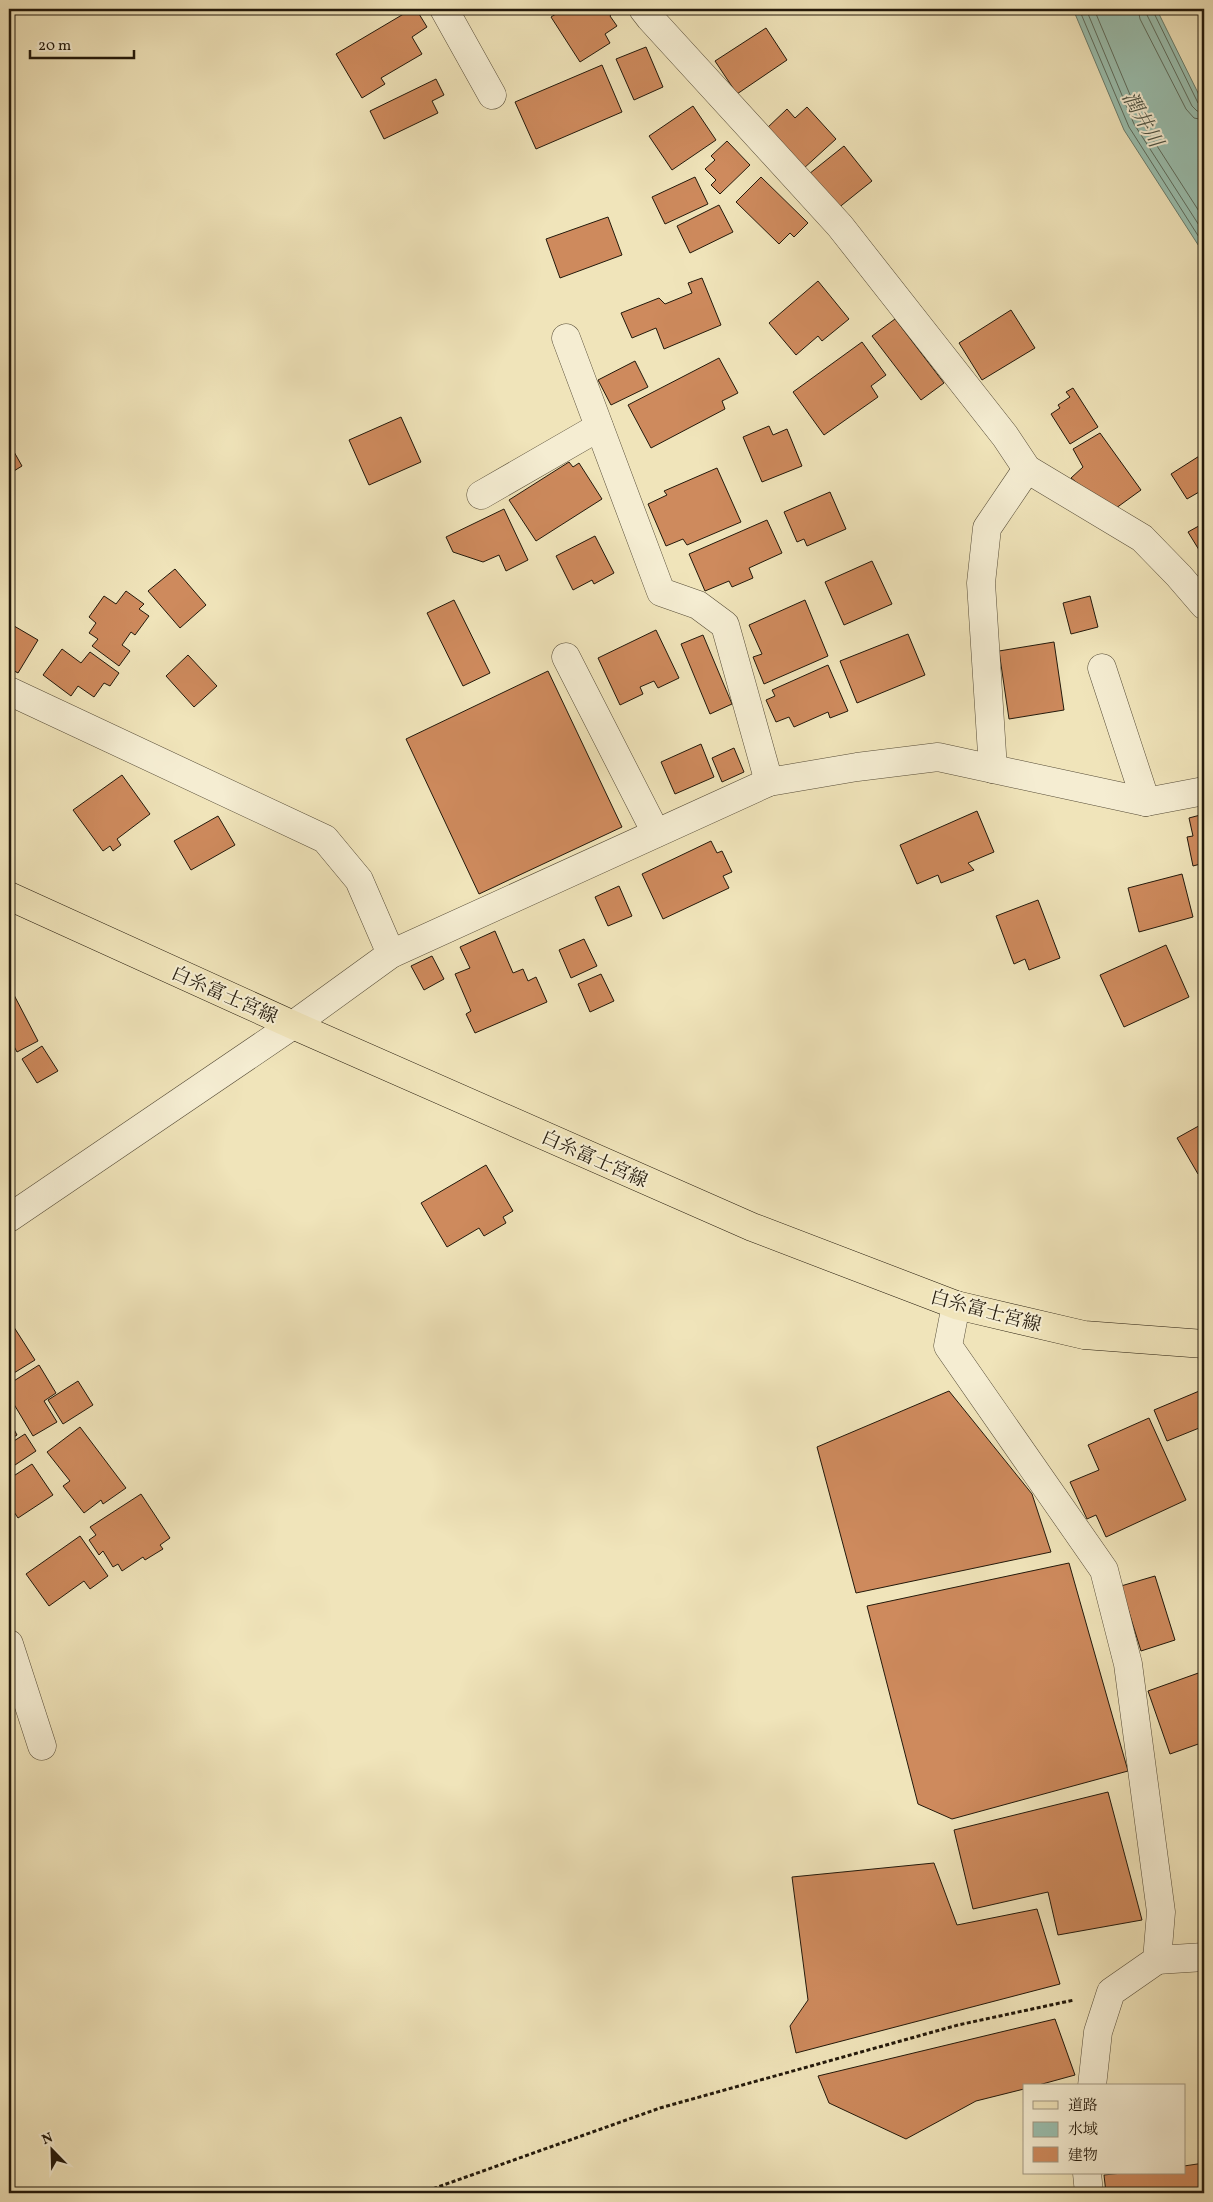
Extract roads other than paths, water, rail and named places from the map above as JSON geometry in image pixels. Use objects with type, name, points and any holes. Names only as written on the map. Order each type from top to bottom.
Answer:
[{"type":"main road","name":"白糸富士宮線","points":[[9,896],[293,1025],[752,1228],[956,1305],[1084,1335],[1204,1344]]},
{"type":"street","points":[[444,9],[492,95]]},
{"type":"street","points":[[643,9],[840,226],[1005,436],[1027,469],[1142,538],[1204,605]]},
{"type":"street","points":[[566,338],[660,592],[698,605],[725,625],[769,782]]},
{"type":"street","points":[[482,495],[599,427]]},
{"type":"street","points":[[993,769],[981,583],[987,528],[1027,469]]},
{"type":"street","points":[[566,657],[656,833]]},
{"type":"street","points":[[1102,668],[1146,802]]},
{"type":"street","points":[[9,691],[325,839],[359,880],[391,954]]},
{"type":"street","points":[[9,1218],[293,1025],[391,954],[769,782],[857,767],[938,758],[1146,802],[1204,791]]},
{"type":"street","points":[[956,1305],[948,1346],[1104,1570],[1128,1664],[1161,1912],[1157,1960]]},
{"type":"street","points":[[9,1644],[42,1746]]},
{"type":"street","points":[[1092,2084],[1098,2032],[1111,1992],[1157,1960],[1204,1957]]},
{"type":"street","points":[[1087,2174],[1089,2193]]},
{"type":"water","name":"潤井川","points":[[1073,9],[1156,9],[1159,14],[1204,105],[1204,254],[1124,130]]}]
